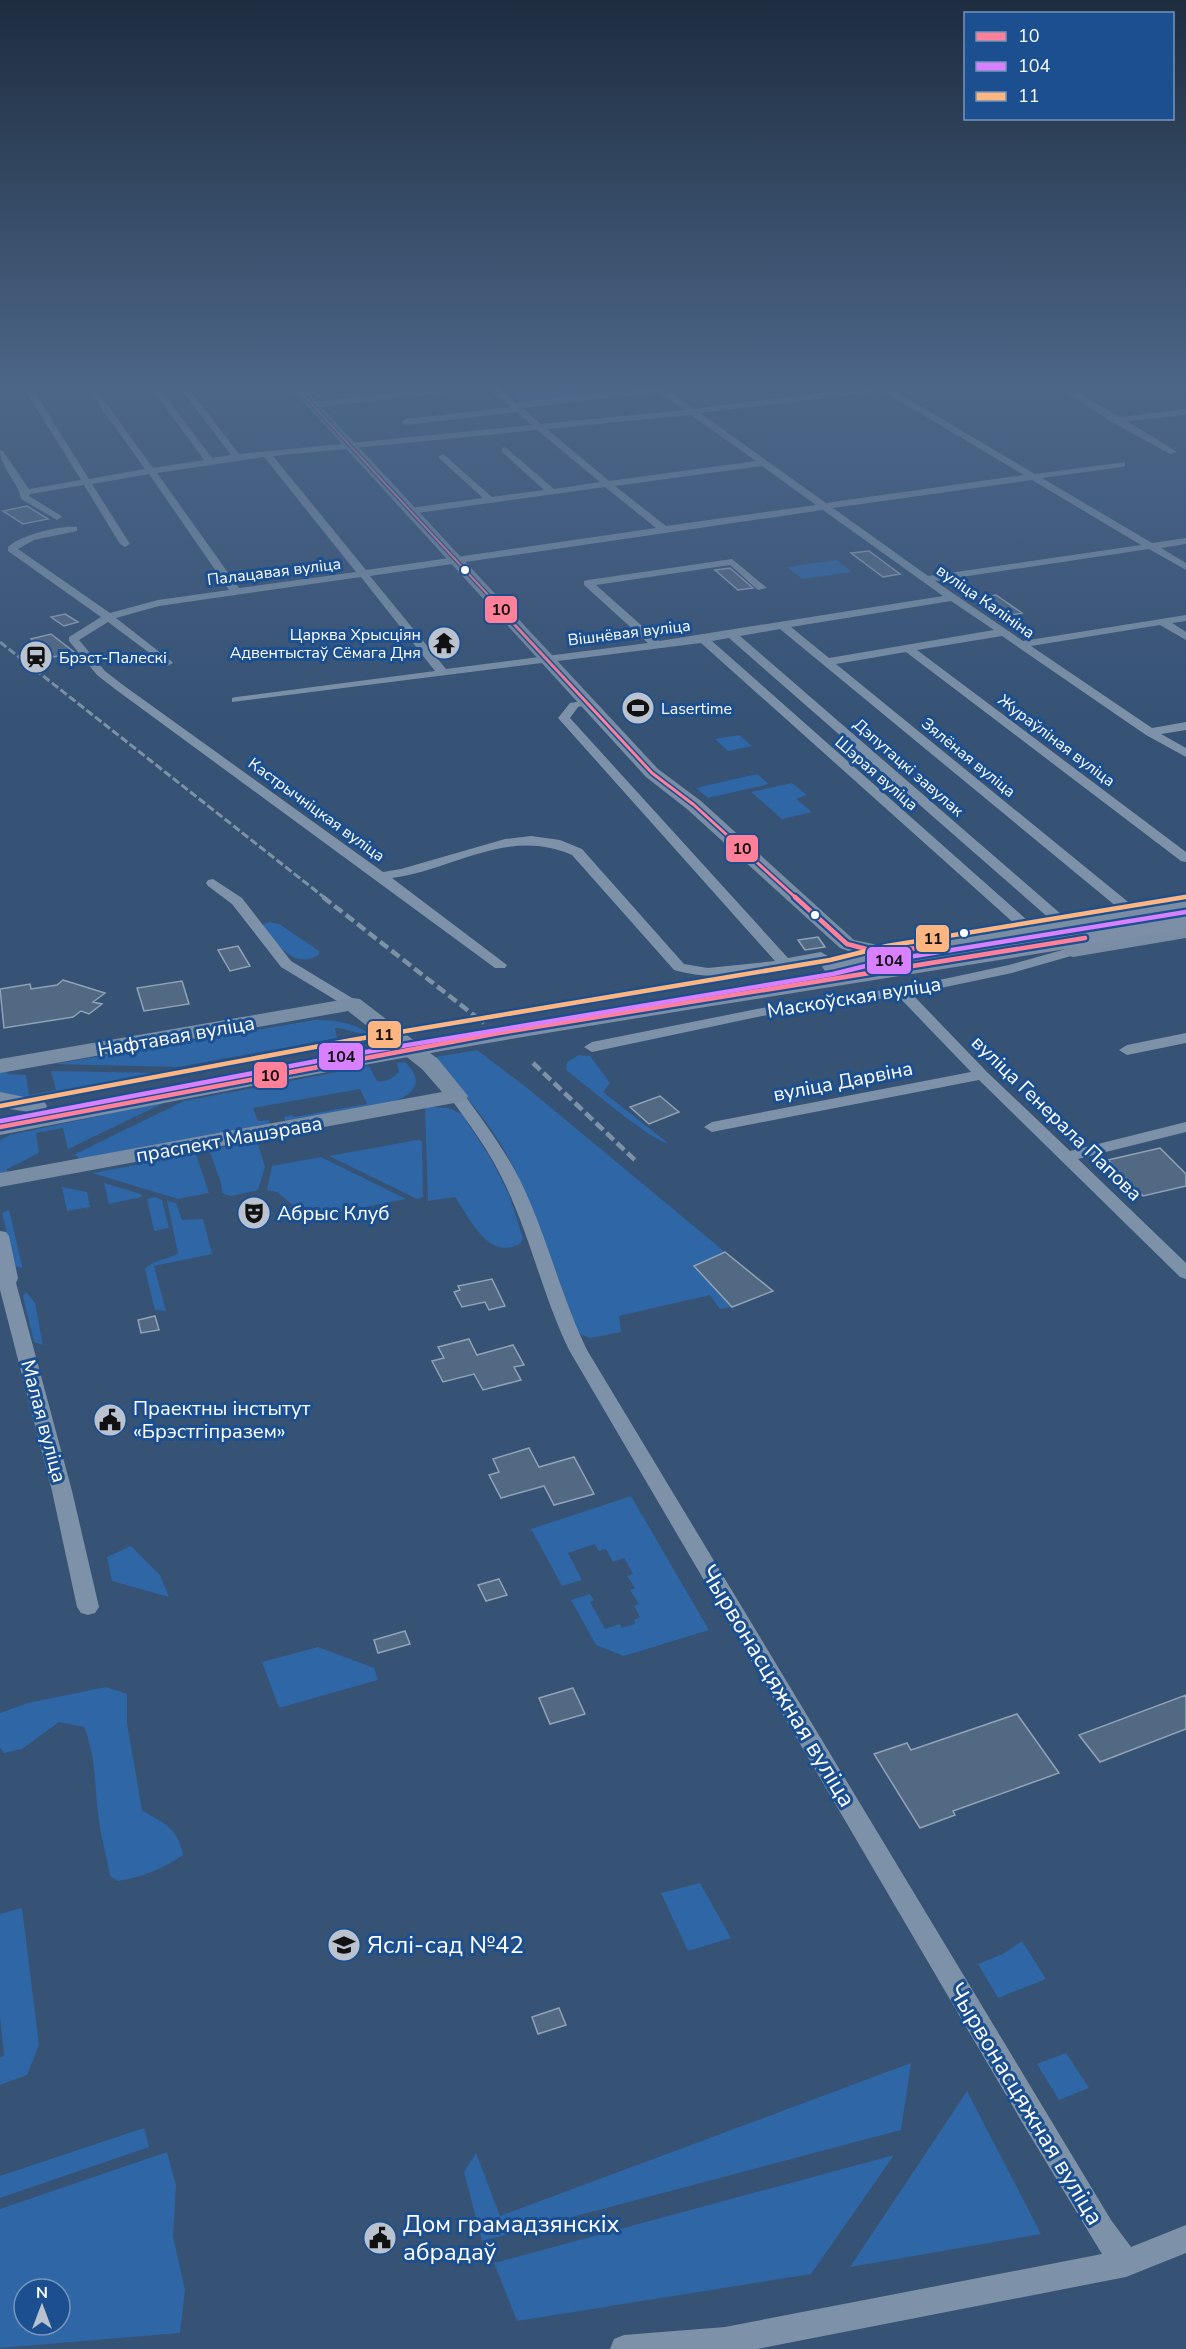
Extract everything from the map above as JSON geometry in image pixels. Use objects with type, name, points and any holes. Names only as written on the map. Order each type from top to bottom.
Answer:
[{"type":"main road","name":"Маскоўская вуліца","points":[[12,1121],[358,1052],[567,1016],[961,961],[1186,912]]},
{"type":"main road","name":"Маскоўская вуліца","points":[[567,1016],[826,962],[1186,922]]},
{"type":"street","points":[[25,495],[24,497],[57,517]]},
{"type":"street","points":[[95,495],[125,544]]},
{"type":"street","points":[[167,495],[192,527],[236,592]]},
{"type":"street","points":[[299,495],[442,672]]},
{"type":"street","points":[[395,495],[459,558],[652,773],[694,805],[847,944],[860,949],[888,953]]},
{"type":"street","points":[[484,495],[490,500]]},
{"type":"street","points":[[410,511],[526,495]]},
{"type":"street","points":[[621,495],[664,529]]},
{"type":"street","name":"вуліца Калініна","points":[[809,495],[926,579],[1150,732],[1186,753]]},
{"type":"street","name":"Палацавая вуліца","points":[[108,617],[158,603],[907,495]]},
{"type":"street","points":[[1063,495],[1186,567]]},
{"type":"street","points":[[74,529],[31,539],[16,544],[12,549],[108,617],[167,663]]},
{"type":"street","points":[[926,579],[1186,541]]},
{"type":"street","points":[[657,645],[588,584],[732,562],[762,588]]},
{"type":"street","name":"Вішнёвая вуліца","points":[[236,700],[703,639],[954,597]]},
{"type":"street","name":"Кастрычніцкая вуліца","points":[[108,617],[73,639],[101,673],[380,876],[399,874],[462,853],[500,844],[544,842],[565,845],[577,852],[679,967],[694,973],[705,973],[784,962],[826,962]]},
{"type":"street","points":[[1022,644],[1186,618]]},
{"type":"street","points":[[1162,622],[1186,637]]},
{"type":"street","name":"Зялёная вуліца","points":[[783,626],[1133,913]]},
{"type":"street","points":[[826,662],[1004,632]]},
{"type":"street","name":"Дэпутацкі завулак","points":[[732,634],[1084,935]]},
{"type":"street","name":"Шэрая вуліца","points":[[703,639],[1030,930]]},
{"type":"street","name":"Жураўліная вуліца","points":[[908,648],[1186,858]]},
{"type":"street","points":[[586,702],[574,705],[564,718],[784,962]]},
{"type":"street","points":[[1150,732],[1186,726]]},
{"type":"street","points":[[380,876],[500,965]]},
{"type":"street","points":[[213,883],[237,900],[286,964],[352,1004],[430,1064],[457,1096]]},
{"type":"street","name":"Маскоўская вуліца","points":[[592,1047],[762,1012],[901,991],[1012,969],[1133,913],[1186,904]]},
{"type":"street","name":"Маскоўская вуліца","points":[[826,962],[1030,930],[1084,935],[1186,933]]},
{"type":"street","points":[[826,962],[843,957],[847,944]]},
{"type":"street","name":"вуліца Генерала Папова","points":[[901,991],[982,1075],[1186,1274]]},
{"type":"street","name":"Нафтавая вуліца","points":[[0,1066],[352,1004]]},
{"type":"street","points":[[1127,1050],[1186,1038]]},
{"type":"street","name":"вуліца Дарвіна","points":[[712,1128],[982,1075]]},
{"type":"street","name":"праспект Машэрава","points":[[0,1180],[457,1096]]},
{"type":"street","name":"Чырвонасцяжная вуліца","points":[[457,1096],[502,1161],[529,1224],[551,1290],[579,1350],[941,1964],[1101,2230],[1126,2263]]},
{"type":"street","points":[[0,1099],[11,1103],[12,1121]]},
{"type":"street","points":[[1066,1157],[1186,1127]]},
{"type":"street","name":"Малая вуліца","points":[[0,1236],[9,1278],[7,1283],[62,1491],[88,1607]]},
{"type":"street","points":[[624,2349],[725,2341],[1126,2263],[1186,2239]]},
{"type":"shaded area","points":[[837,560],[852,572],[802,579],[787,567]]},
{"type":"shaded area","points":[[739,735],[752,746],[728,751],[715,739]]},
{"type":"shaded area","points":[[757,774],[769,784],[708,798],[696,788]]},
{"type":"shaded area","points":[[792,783],[807,795],[796,799],[812,812],[782,819],[751,792]]},
{"type":"shaded area","points":[[270,922],[279,924],[319,951],[319,955],[310,959],[302,959],[287,953],[262,927],[263,924]]},
{"type":"shaded area","points":[[315,1020],[343,1022],[368,1033],[335,1028],[337,1038],[178,1067],[54,1064]]},
{"type":"shaded area","points":[[477,1050],[526,1087],[725,1252],[694,1266],[732,1307],[720,1309],[710,1295],[619,1316],[621,1332],[590,1338],[578,1333],[537,1220],[507,1155],[462,1092],[430,1058]]},
{"type":"shaded area","points":[[579,1055],[590,1056],[610,1083],[603,1092],[668,1143],[634,1124],[566,1070],[567,1062]]},
{"type":"shaded area","points":[[405,1062],[415,1075],[415,1086],[408,1095],[393,1102],[286,1122],[284,1117],[292,1115],[294,1117],[367,1104],[360,1089],[253,1108],[258,1121],[269,1120],[270,1124],[79,1159],[75,1154],[184,1101],[369,1066],[377,1081],[384,1081],[399,1072],[397,1063]]},
{"type":"shaded area","points":[[6,1069],[8,1074],[26,1075],[29,1095],[56,1090],[51,1071],[160,1073],[27,1099],[0,1094],[0,1073]]},
{"type":"shaded area","points":[[168,1101],[68,1149],[63,1128],[36,1133],[39,1153],[7,1169],[7,1174],[0,1173],[0,1140],[10,1135]]},
{"type":"shaded area","points":[[425,1108],[448,1108],[462,1114],[491,1159],[509,1195],[523,1238],[521,1243],[510,1248],[490,1243],[474,1226],[455,1197],[428,1201]]},
{"type":"shaded area","points":[[257,1141],[265,1167],[258,1190],[231,1196],[222,1193],[221,1183],[209,1150]]},
{"type":"shaded area","points":[[422,1141],[423,1197],[417,1199],[329,1156]]},
{"type":"shaded area","points":[[196,1154],[209,1193],[178,1199],[92,1173]]},
{"type":"shaded area","points":[[321,1157],[406,1199],[309,1218],[277,1192],[267,1190],[272,1166]]},
{"type":"shaded area","points":[[104,1183],[141,1194],[142,1197],[109,1204]]},
{"type":"shaded area","points":[[62,1187],[87,1192],[90,1207],[67,1211]]},
{"type":"shaded area","points":[[155,1197],[162,1200],[169,1228],[154,1231],[147,1199]]},
{"type":"shaded area","points":[[167,1201],[176,1203],[182,1220],[203,1219],[212,1254],[154,1266],[166,1311],[155,1310],[145,1269],[153,1263],[178,1253]]},
{"type":"shaded area","points":[[9,1210],[22,1268],[15,1266],[2,1213]]},
{"type":"shaded area","points":[[26,1292],[35,1303],[43,1345],[34,1342],[23,1296]]},
{"type":"shaded area","points":[[631,1496],[709,1630],[624,1656],[596,1645],[571,1600],[590,1594],[594,1600],[590,1602],[605,1629],[620,1624],[622,1628],[635,1624],[634,1620],[640,1617],[634,1606],[639,1604],[630,1590],[635,1588],[627,1576],[633,1574],[624,1558],[613,1562],[606,1549],[599,1551],[595,1544],[568,1553],[582,1580],[562,1586],[531,1529]]},
{"type":"shaded area","points":[[131,1546],[160,1575],[169,1597],[112,1581],[107,1557]]},
{"type":"shaded area","points":[[318,1647],[374,1668],[378,1680],[279,1708],[262,1662]]},
{"type":"shaded area","points":[[106,1687],[127,1694],[127,1723],[142,1810],[174,1832],[183,1855],[152,1872],[118,1881],[110,1876],[97,1808],[91,1750],[84,1727],[59,1722],[22,1749],[4,1753],[0,1748],[0,1713],[28,1703]]},
{"type":"shaded area","points":[[700,1883],[731,1938],[688,1951],[661,1893]]},
{"type":"shaded area","points":[[22,1908],[39,2045],[27,2075],[0,2085],[0,2057],[4,2056],[0,2016],[0,1914]]},
{"type":"shaded area","points":[[1022,1941],[1046,1979],[998,1998],[978,1964],[1003,1954]]},
{"type":"shaded area","points":[[1066,2053],[1089,2088],[1059,2100],[1037,2064]]},
{"type":"shaded area","points":[[911,2063],[901,2130],[482,2241],[464,2172],[476,2153],[500,2216]]},
{"type":"shaded area","points":[[967,2091],[1041,2234],[850,2267]]},
{"type":"shaded area","points":[[144,2128],[149,2147],[0,2198],[0,2176]]},
{"type":"shaded area","points":[[167,2152],[176,2185],[173,2236],[185,2290],[180,2333],[0,2348],[0,2209]]},
{"type":"shaded area","points":[[894,2155],[811,2274],[517,2321],[494,2263]]},
{"type":"building","points":[[27,506],[48,519],[23,524],[3,511]]},
{"type":"building","points":[[869,551],[900,574],[883,577],[851,553]]},
{"type":"building","points":[[730,568],[753,588],[738,590],[715,570]]},
{"type":"building","points":[[996,595],[1022,613],[1005,616],[979,598]]},
{"type":"building","points":[[65,614],[78,622],[64,626],[51,617]]},
{"type":"building","name":"Брэст-Палескі","points":[[51,634],[74,652],[54,657],[47,652],[40,653],[28,645],[35,643],[31,639]]},
{"type":"building","points":[[818,937],[825,947],[805,950],[798,940]]},
{"type":"building","points":[[238,946],[250,966],[230,971],[218,950]]},
{"type":"building","points":[[63,980],[105,993],[93,1002],[102,1004],[89,1014],[81,1011],[73,1017],[4,1028],[0,989],[30,984],[31,989],[57,985]]},
{"type":"building","points":[[182,981],[189,1004],[144,1011],[137,988]]},
{"type":"building","points":[[660,1096],[679,1112],[649,1124],[630,1107]]},
{"type":"building","points":[[1160,1148],[1186,1174],[1186,1186],[1143,1196],[1108,1160]]},
{"type":"building","points":[[725,1252],[773,1291],[732,1307],[694,1266]]},
{"type":"building","points":[[492,1279],[505,1306],[489,1310],[485,1302],[462,1307],[454,1292],[460,1290],[458,1286]]},
{"type":"building","points":[[155,1316],[159,1330],[141,1333],[138,1320]]},
{"type":"building","points":[[469,1339],[477,1355],[513,1345],[524,1365],[514,1367],[521,1380],[483,1390],[474,1374],[443,1382],[432,1361],[444,1358],[438,1347]]},
{"type":"building","points":[[529,1448],[539,1467],[574,1457],[594,1494],[554,1505],[544,1486],[501,1498],[489,1475],[499,1472],[493,1459]]},
{"type":"building","points":[[499,1579],[507,1595],[486,1601],[478,1585]]},
{"type":"building","points":[[405,1631],[410,1644],[378,1653],[374,1640]]},
{"type":"building","points":[[573,1688],[585,1714],[550,1724],[539,1698]]},
{"type":"building","points":[[1186,1695],[1186,1729],[1100,1762],[1079,1735]]},
{"type":"building","points":[[1017,1714],[1059,1773],[953,1811],[955,1815],[920,1828],[874,1754],[907,1743],[911,1750]]},
{"type":"building","points":[[559,2008],[566,2025],[538,2034],[532,2017]]},
{"type":"railway","points":[[0,642],[325,898]]},
{"type":"railway","points":[[323,897],[484,1023]]},
{"type":"railway","points":[[533,1063],[638,1163]]},
{"type":"transit line","name":"10","points":[[395,495],[652,773],[694,805],[847,944],[874,951],[919,948]]},
{"type":"transit line","name":"11","points":[[0,1106],[352,1040],[830,960],[887,946],[1185,897]]},
{"type":"transit line","name":"104","points":[[1,1121],[354,1054],[833,974],[890,960],[1186,912]]},
{"type":"transit line","name":"10","points":[[0,1127],[499,1033],[957,961],[1085,938]]},
{"type":"place","name":"Царква Хрысціян Адвентыстаў Сёмага Дня","points":[[444,643]]},
{"type":"place","name":"Брэст-Палескі","points":[[36,657]]},
{"type":"place","name":"Lasertime","points":[[638,708]]},
{"type":"place","name":"Абрыс Клуб","points":[[254,1213]]},
{"type":"place","name":"Праектны інстытут «Брэстгіпразем»","points":[[110,1420]]},
{"type":"place","name":"Яслі-сад №42","points":[[344,1945]]},
{"type":"place","name":"Дом грамадзянскіх абрадаў","points":[[380,2238]]}]
